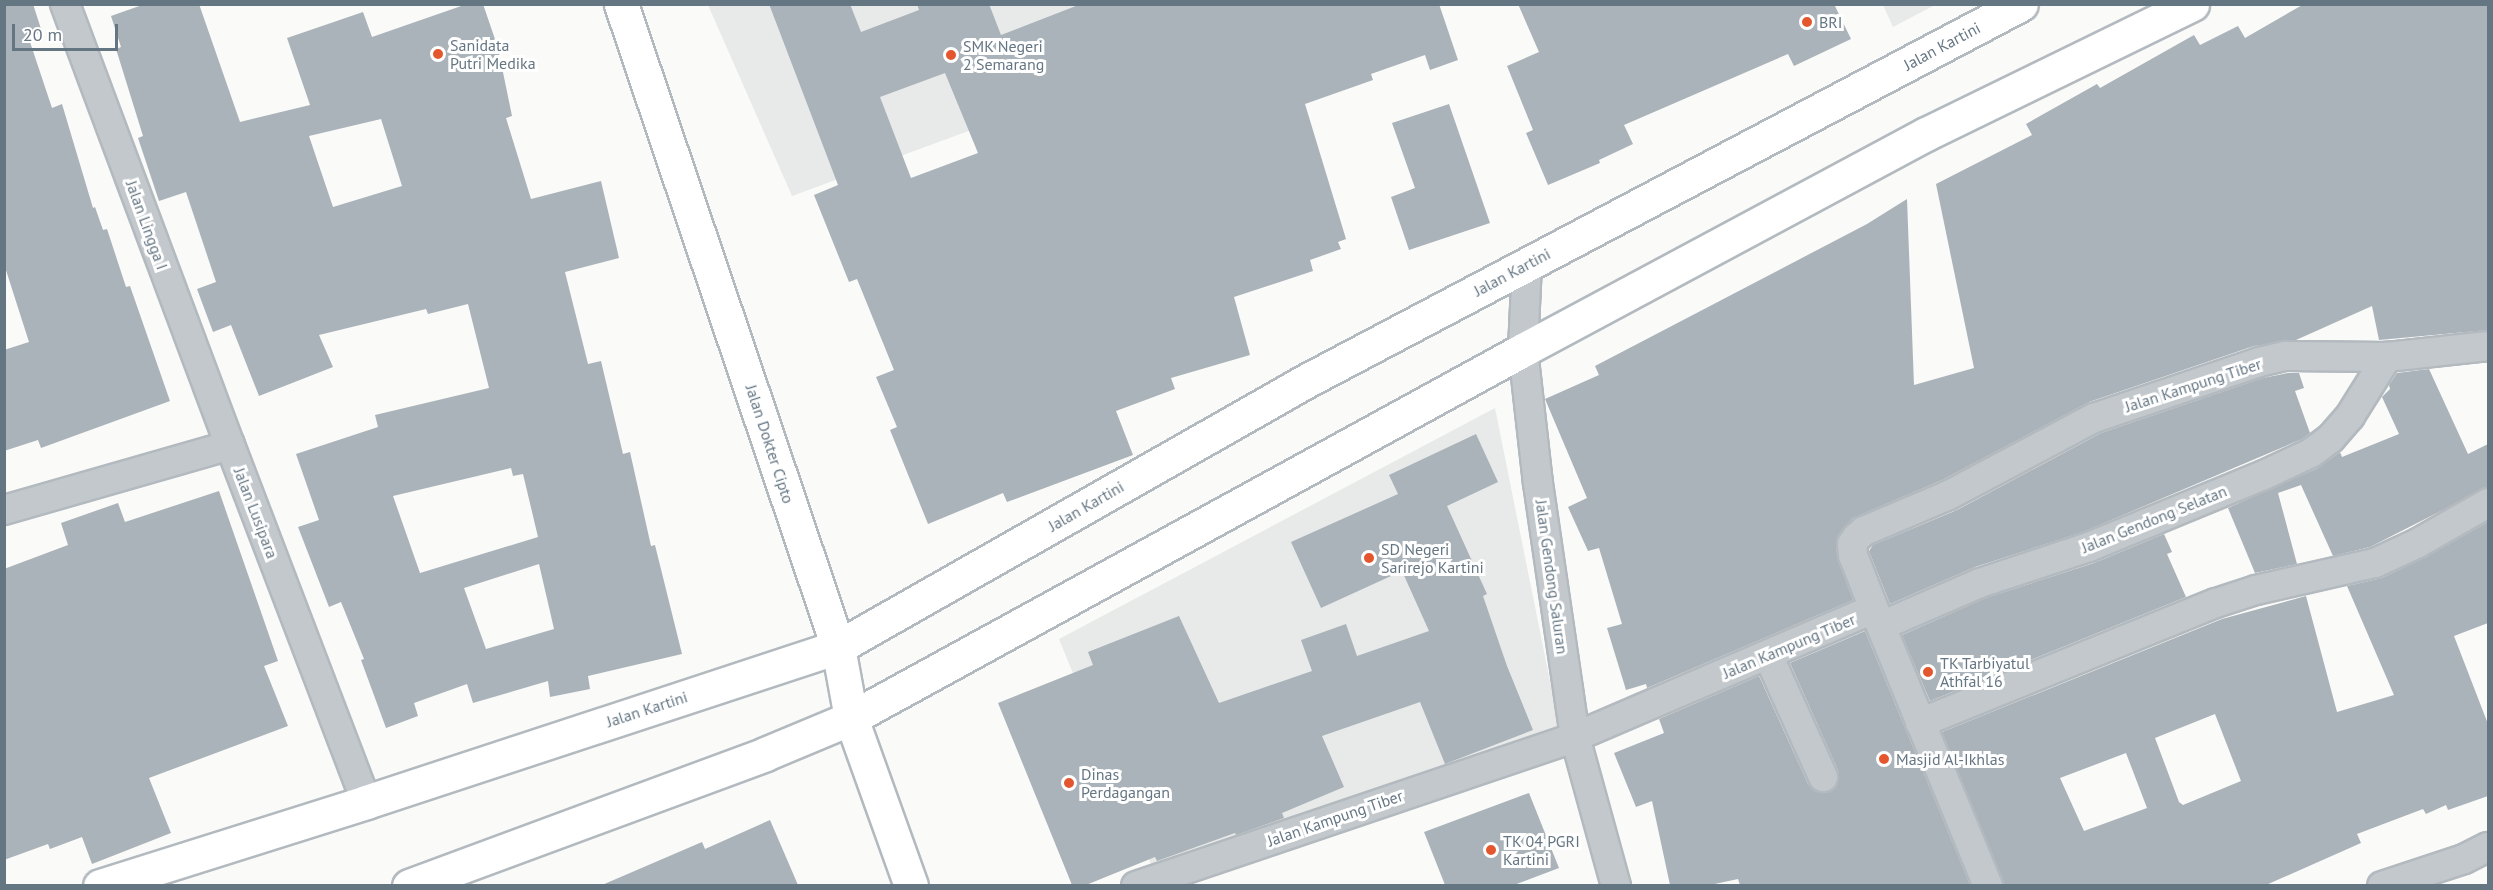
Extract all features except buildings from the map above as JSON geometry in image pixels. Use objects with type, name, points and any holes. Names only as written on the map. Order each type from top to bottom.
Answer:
[{"type":"main road","name":"Jalan Dokter Cipto","points":[[621,4],[838,647],[851,718],[911,885]]},
{"type":"main road","name":"Jalan Kartini","points":[[100,885],[366,802],[838,647],[1306,381],[2021,4]]},
{"type":"main road","points":[[409,885],[765,754],[851,718],[1523,350],[1926,134],[2192,4]]},
{"type":"street","name":"Jalan Lingga I","points":[[65,4],[230,445]]},
{"type":"street","name":"Jalan Gendong Saluran","points":[[1527,264],[1523,350],[1538,483],[1575,737],[1616,885]]},
{"type":"street","name":"Jalan Kampung Tiber","points":[[1136,885],[1575,737],[1768,655],[1877,617],[1853,555],[1852,544],[1864,531],[1949,495],[2094,418],[2223,373],[2286,356],[2387,357],[2488,346]]},
{"type":"street","name":"Jalan Gendong Selatan","points":[[1877,617],[2089,547],[2264,475],[2310,453],[2331,438],[2350,416],[2387,357]]},
{"type":"street","points":[[4,510],[230,445]]},
{"type":"street","name":"Jalan Lusipara","points":[[230,445],[366,802]]},
{"type":"street","points":[[1920,723],[2216,603],[2256,590],[2338,574],[2375,563],[2488,503]]},
{"type":"street","points":[[1877,617],[1988,885]]},
{"type":"street","points":[[1768,655],[1823,777]]},
{"type":"street","points":[[2382,885],[2464,859],[2488,847]]},
{"type":"shaded area","name":"SMK Negeri 2 Semarang","points":[[708,5],[1311,5],[792,196]]},
{"type":"shaded area","points":[[1883,5],[1935,5],[1893,27]]},
{"type":"shaded area","name":"SD Negeri Sarirejo Kartini","points":[[1495,408],[1561,736],[1153,869],[1059,639]]},
{"type":"place","name":"BRI","points":[[1807,22]]},
{"type":"place","name":"Sanidata Putri Medika","points":[[438,54]]},
{"type":"place","name":"SMK Negeri 2 Semarang","points":[[951,55]]},
{"type":"place","name":"SD Negeri Sarirejo Kartini","points":[[1369,558]]},
{"type":"place","name":"TK Tarbiyatul Athfal 16","points":[[1928,672]]},
{"type":"place","name":"Masjid Al-Ikhlas","points":[[1884,759]]},
{"type":"place","name":"Dinas Perdagangan","points":[[1069,783]]},
{"type":"place","name":"TK 04 PGRI Kartini","points":[[1491,850]]}]
